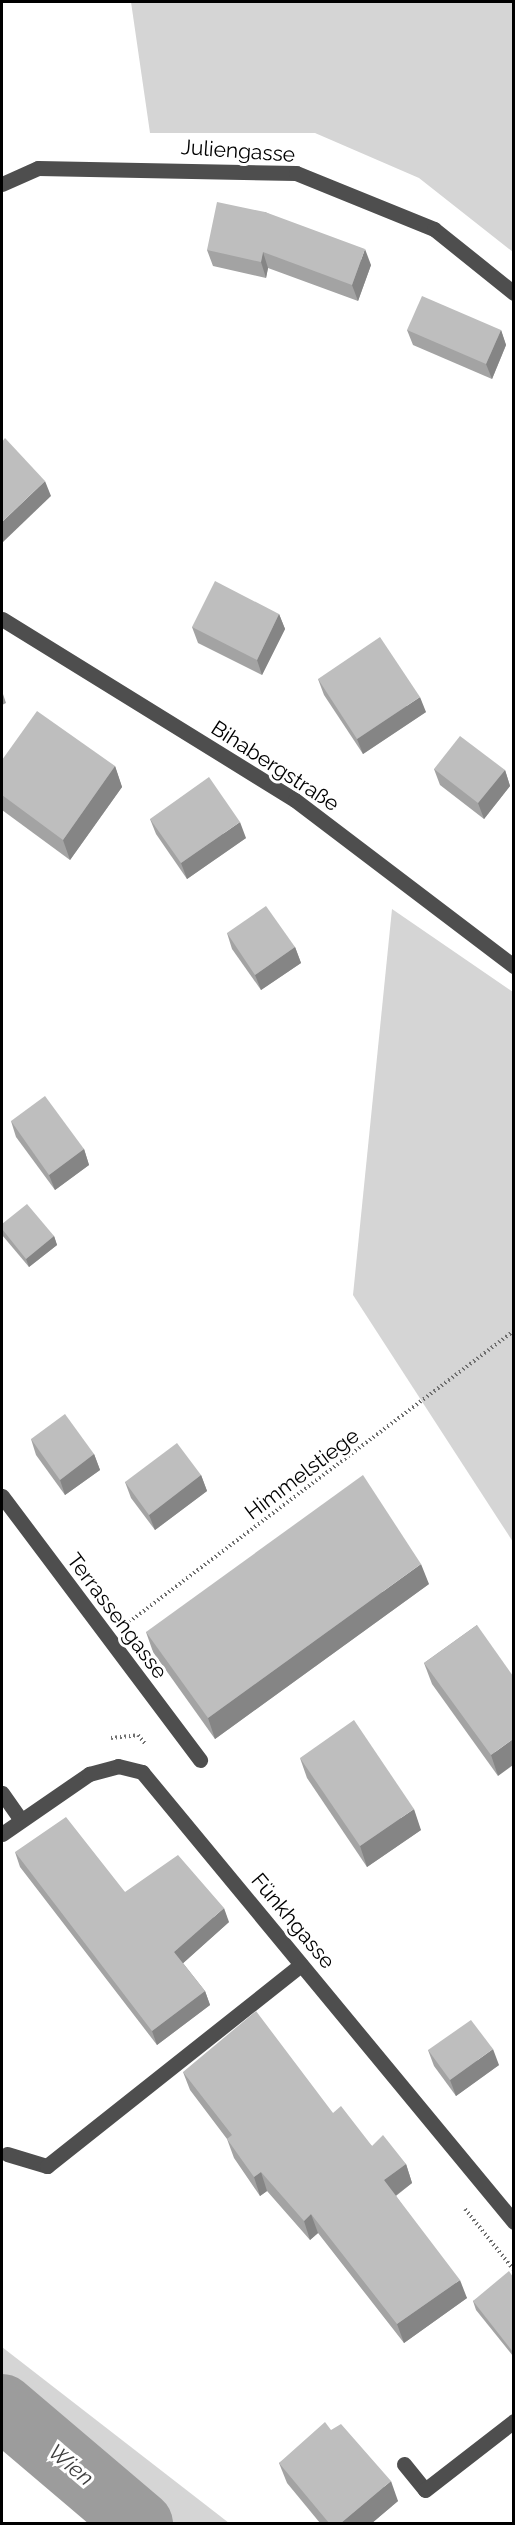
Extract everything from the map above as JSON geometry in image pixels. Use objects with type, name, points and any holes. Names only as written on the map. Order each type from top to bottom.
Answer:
[{"type":"street","name":"Juliengasse","points":[[2,184],[38,168],[296,173],[434,229],[513,293]]},
{"type":"street","name":"Bihabergstraße","points":[[2,618],[295,800],[513,966]]},
{"type":"street","name":"Terrassengasse","points":[[2,1496],[200,1760]]},
{"type":"street","name":"Fünkhgasse","points":[[2,1834],[89,1774],[118,1766],[142,1772],[513,2222]]},
{"type":"street","points":[[2,1793],[21,1820]]},
{"type":"street","points":[[7,2154],[47,2166],[302,1965]]},
{"type":"street","points":[[404,2464],[425,2490],[513,2421]]},
{"type":"path","name":"Himmelstiege","points":[[107,1638],[513,1331]]},
{"type":"shaded area","points":[[131,2],[513,2],[513,252],[419,178],[315,133],[150,133]]},
{"type":"shaded area","points":[[392,909],[513,992],[513,1542],[353,1295]]},
{"type":"shaded area","points":[[2,2347],[229,2523],[159,2523],[2,2390]]},
{"type":"building","points":[[217,202],[265,212],[365,249],[352,285],[263,252],[261,262],[207,250]]},
{"type":"building","points":[[422,296],[501,330],[486,364],[407,330]]},
{"type":"building","points":[[5,438],[45,481],[2,522],[2,442]]},
{"type":"building","points":[[215,581],[279,614],[257,660],[192,627]]},
{"type":"building","points":[[380,637],[420,697],[357,739],[318,679]]},
{"type":"building","points":[[37,711],[115,766],[63,840],[2,795],[2,760]]},
{"type":"building","points":[[460,736],[505,770],[478,803],[434,769]]},
{"type":"building","points":[[209,777],[240,822],[181,863],[150,819]]},
{"type":"building","points":[[266,906],[295,947],[255,975],[227,933]]},
{"type":"building","points":[[45,1096],[84,1149],[49,1175],[11,1121]]},
{"type":"building","points":[[27,1204],[54,1236],[26,1259],[2,1229],[2,1224]]},
{"type":"building","points":[[65,1414],[94,1454],[60,1480],[31,1439]]},
{"type":"building","points":[[177,1443],[201,1475],[149,1515],[125,1482]]},
{"type":"building","points":[[363,1475],[421,1564],[208,1718],[146,1632]]},
{"type":"building","points":[[477,1625],[513,1676],[513,1739],[491,1755],[424,1663]]},
{"type":"building","points":[[354,1720],[414,1809],[360,1846],[300,1758]]},
{"type":"building","points":[[66,1817],[125,1892],[178,1855],[224,1908],[174,1952],[205,1991],[152,2031],[15,1852]]},
{"type":"building","points":[[256,2011],[333,2113],[341,2106],[372,2146],[383,2135],[406,2164],[384,2180],[460,2280],[397,2324],[311,2214],[304,2221],[261,2172],[254,2177],[227,2139],[232,2135],[183,2072]]},
{"type":"building","points":[[471,2020],[493,2049],[450,2080],[428,2050]]},
{"type":"building","points":[[509,2271],[513,2277],[513,2352],[473,2301]]},
{"type":"building","points":[[325,2422],[331,2430],[341,2424],[391,2481],[341,2523],[329,2523],[279,2463]]},
{"type":"waterway","name":"Wien","points":[[2,2407],[140,2524]]}]
